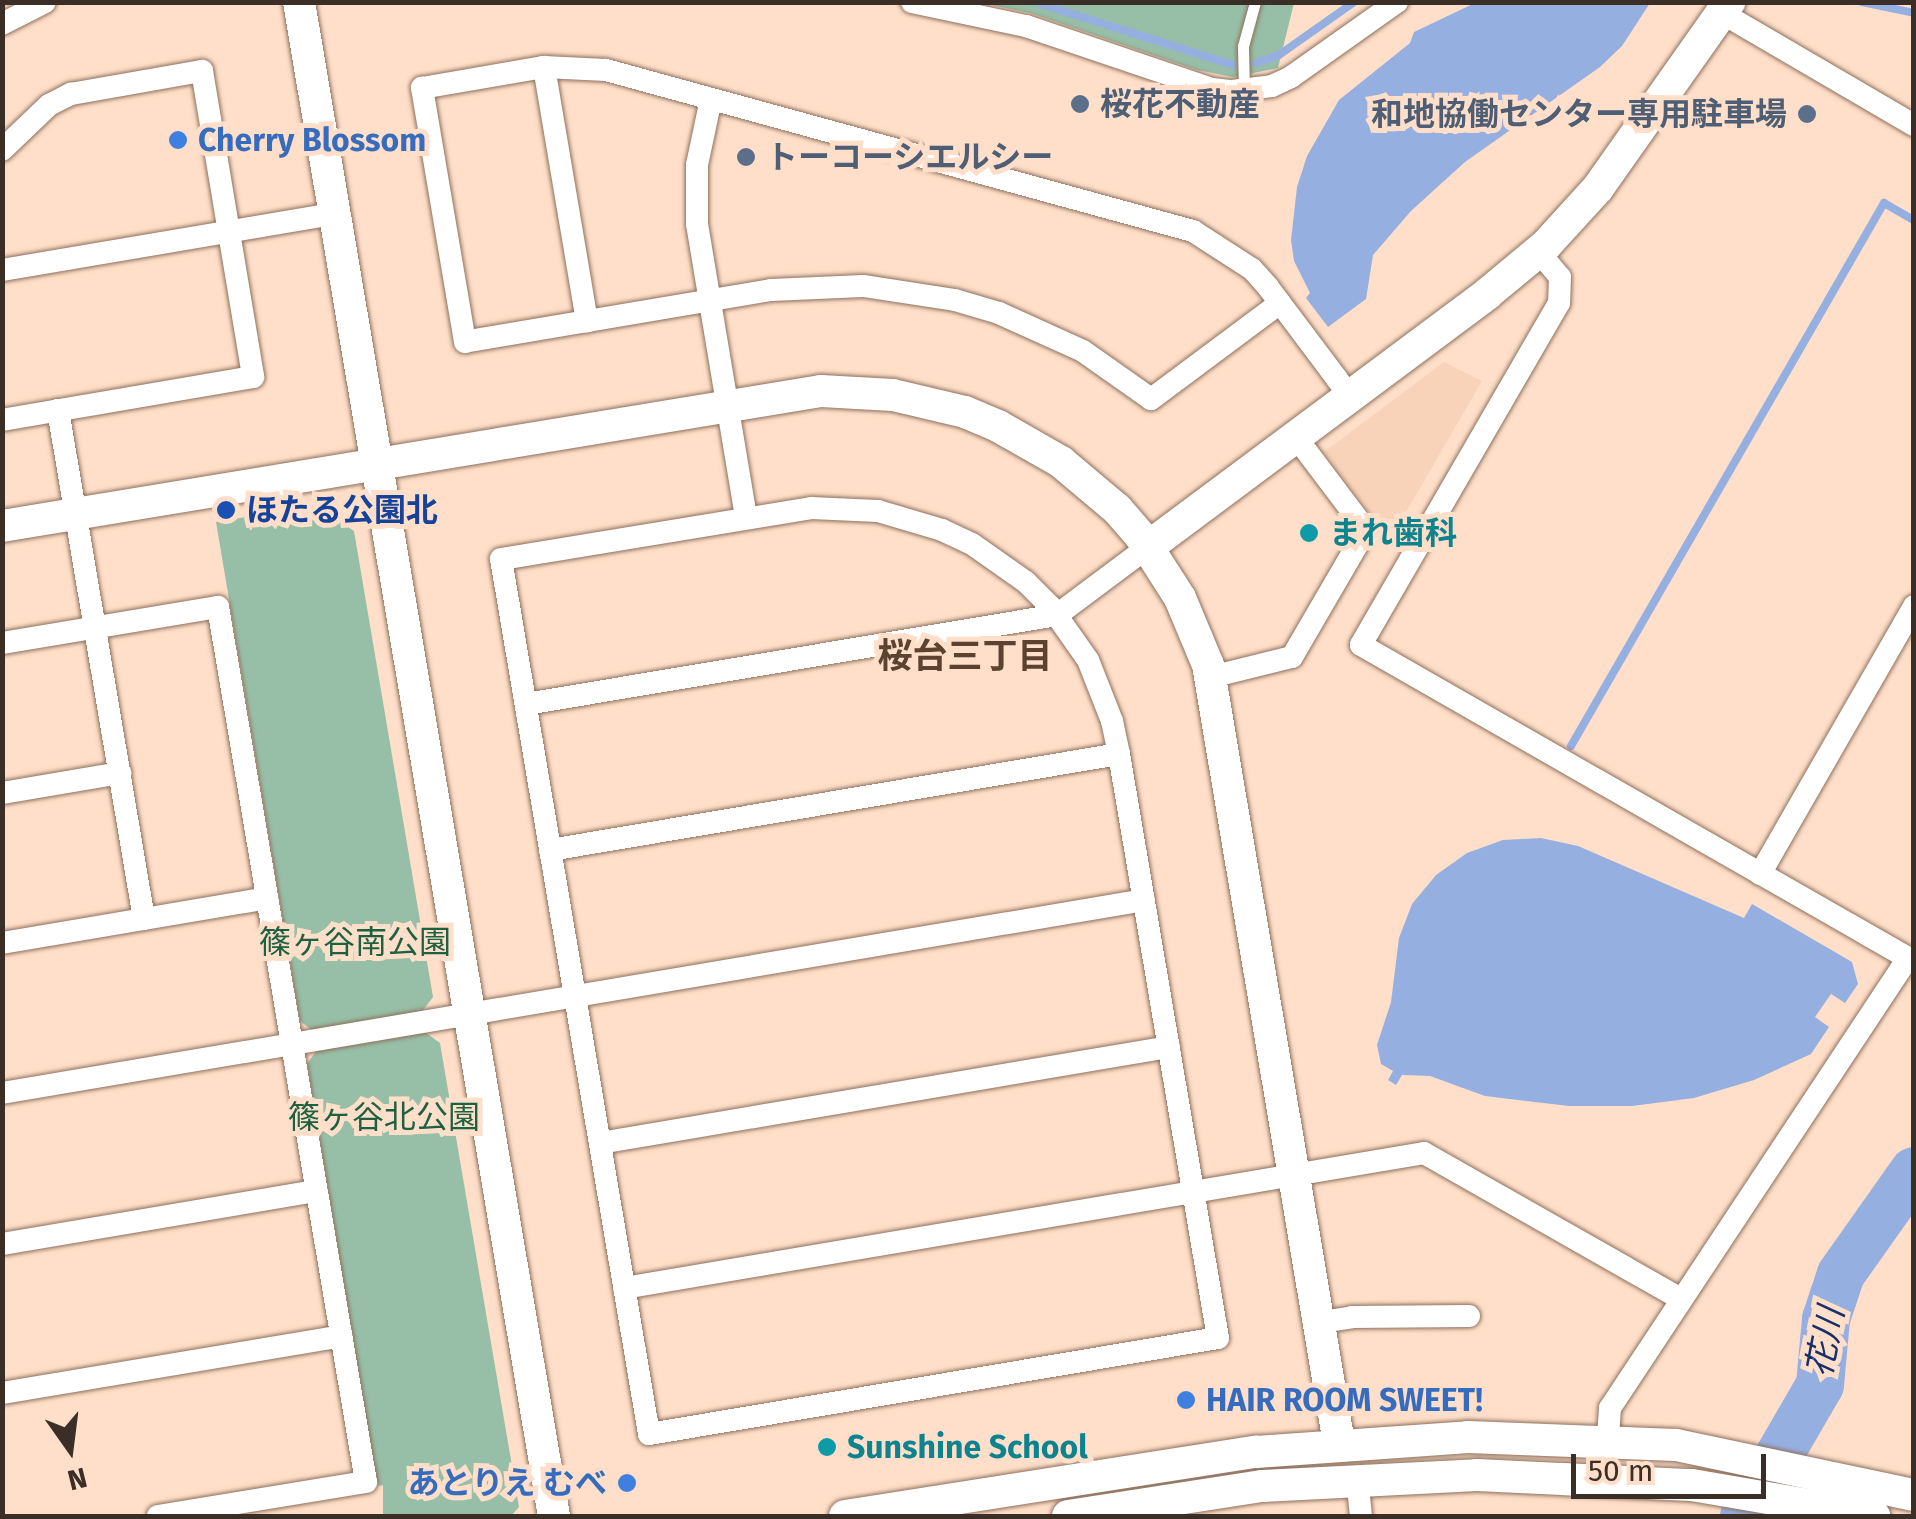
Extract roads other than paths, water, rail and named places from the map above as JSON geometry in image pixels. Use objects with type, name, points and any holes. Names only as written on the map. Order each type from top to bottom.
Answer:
[{"type":"street","points":[[2,24],[45,2]]},
{"type":"street","points":[[299,2],[554,1516]]},
{"type":"street","points":[[912,2],[1026,26],[1212,88],[1244,90],[1291,77],[1396,2]]},
{"type":"street","points":[[526,704],[1056,615],[1538,251],[1598,188],[1725,8],[1914,126]]},
{"type":"street","points":[[1280,303],[1151,399],[1083,352],[1042,330],[954,300],[909,291],[832,286],[710,300],[465,342],[422,88],[544,68],[596,68],[1193,231],[1234,254],[1280,303],[1350,396]]},
{"type":"street","points":[[544,68],[587,321]]},
{"type":"street","points":[[2,150],[50,105],[71,94],[202,70],[253,378],[2,420]]},
{"type":"street","points":[[711,99],[700,136],[696,195],[746,518]]},
{"type":"street","points":[[2,270],[334,214]]},
{"type":"street","points":[[1538,251],[1560,277],[1558,303],[1360,645],[1908,958],[1610,1408],[1624,1441]]},
{"type":"street","points":[[2,526],[784,394],[857,391],[964,412],[998,426],[1061,462],[1117,510],[1148,547],[1180,598],[1211,677],[1322,1322],[1339,1444]]},
{"type":"street","points":[[58,410],[144,919]]},
{"type":"street","points":[[1211,677],[1292,657],[1366,530],[1296,437]]},
{"type":"street","points":[[844,508],[910,519],[972,544],[1000,562],[1056,615],[1102,690],[1120,754],[1218,1338],[649,1434],[502,559],[746,518],[844,508]]},
{"type":"street","points":[[1760,874],[1914,606]]},
{"type":"street","points":[[2,644],[218,607],[366,1482],[158,1516]]},
{"type":"street","points":[[550,850],[1120,754]]},
{"type":"street","points":[[2,793],[120,773]]},
{"type":"street","points":[[2,943],[267,898]]},
{"type":"street","points":[[2,1093],[1144,900]]},
{"type":"street","points":[[600,1143],[1168,1046]]},
{"type":"street","points":[[624,1288],[1424,1153],[1681,1300]]},
{"type":"street","points":[[2,1244],[316,1190]]},
{"type":"street","points":[[1322,1322],[1352,1316],[1469,1316]]},
{"type":"street","points":[[2,1393],[341,1336]]},
{"type":"street","points":[[845,1516],[1221,1457],[1339,1444],[1468,1437],[1624,1441],[1712,1452],[1874,1516]]},
{"type":"street","points":[[1357,1478],[1361,1516]]},
{"type":"street","points":[[1068,1516],[1227,1490],[1357,1478],[1615,1480],[1914,1495]]},
{"type":"lane","points":[[1244,90],[1243,46],[1255,2]]},
{"type":"water","points":[[1477,2],[1650,3],[1622,46],[1600,67],[1465,162],[1411,211],[1373,255],[1366,299],[1328,327],[1306,298],[1310,293],[1294,261],[1291,240],[1297,187],[1307,156],[1339,100],[1410,43],[1414,32]]},
{"type":"water","points":[[1541,838],[1578,846],[1744,918],[1752,904],[1852,962],[1858,984],[1845,1003],[1831,994],[1815,1017],[1829,1027],[1811,1054],[1754,1080],[1694,1098],[1632,1106],[1569,1106],[1485,1096],[1430,1076],[1402,1075],[1396,1085],[1388,1080],[1393,1071],[1381,1064],[1377,1045],[1391,1002],[1399,938],[1412,904],[1436,875],[1467,853],[1503,840]]},
{"type":"waterway","points":[[1035,2],[1232,65]]},
{"type":"waterway","points":[[1256,63],[1279,55],[1354,2]]},
{"type":"waterway","points":[[1862,2],[1914,13]]},
{"type":"waterway","points":[[1571,746],[1884,203],[1914,220]]},
{"type":"waterway","name":"花川","points":[[1744,1516],[1820,1385],[1826,1319],[1841,1274],[1914,1171]]},
{"type":"place","name":"桜花不動産","points":[[1080,104]]},
{"type":"place","name":"和地協働センター専用駐車場","points":[[1807,114]]},
{"type":"place","name":"Cherry Blossom","points":[[178,140]]},
{"type":"place","name":"トーコーシエルシー","points":[[746,157]]},
{"type":"place","name":"ほたる公園北","points":[[226,510]]},
{"type":"place","name":"まれ歯科","points":[[1309,533]]},
{"type":"place","name":"HAIR ROOM SWEET!","points":[[1186,1400]]},
{"type":"place","name":"Sunshine School","points":[[827,1447]]},
{"type":"place","name":"あとりえ むべ","points":[[627,1483]]},
{"type":"district","name":"桜台三丁目","points":[[965,656]]},
{"type":"park label","name":"篠ヶ谷南公園","points":[[355,942]]},
{"type":"park label","name":"篠ヶ谷北公園","points":[[384,1117]]}]
